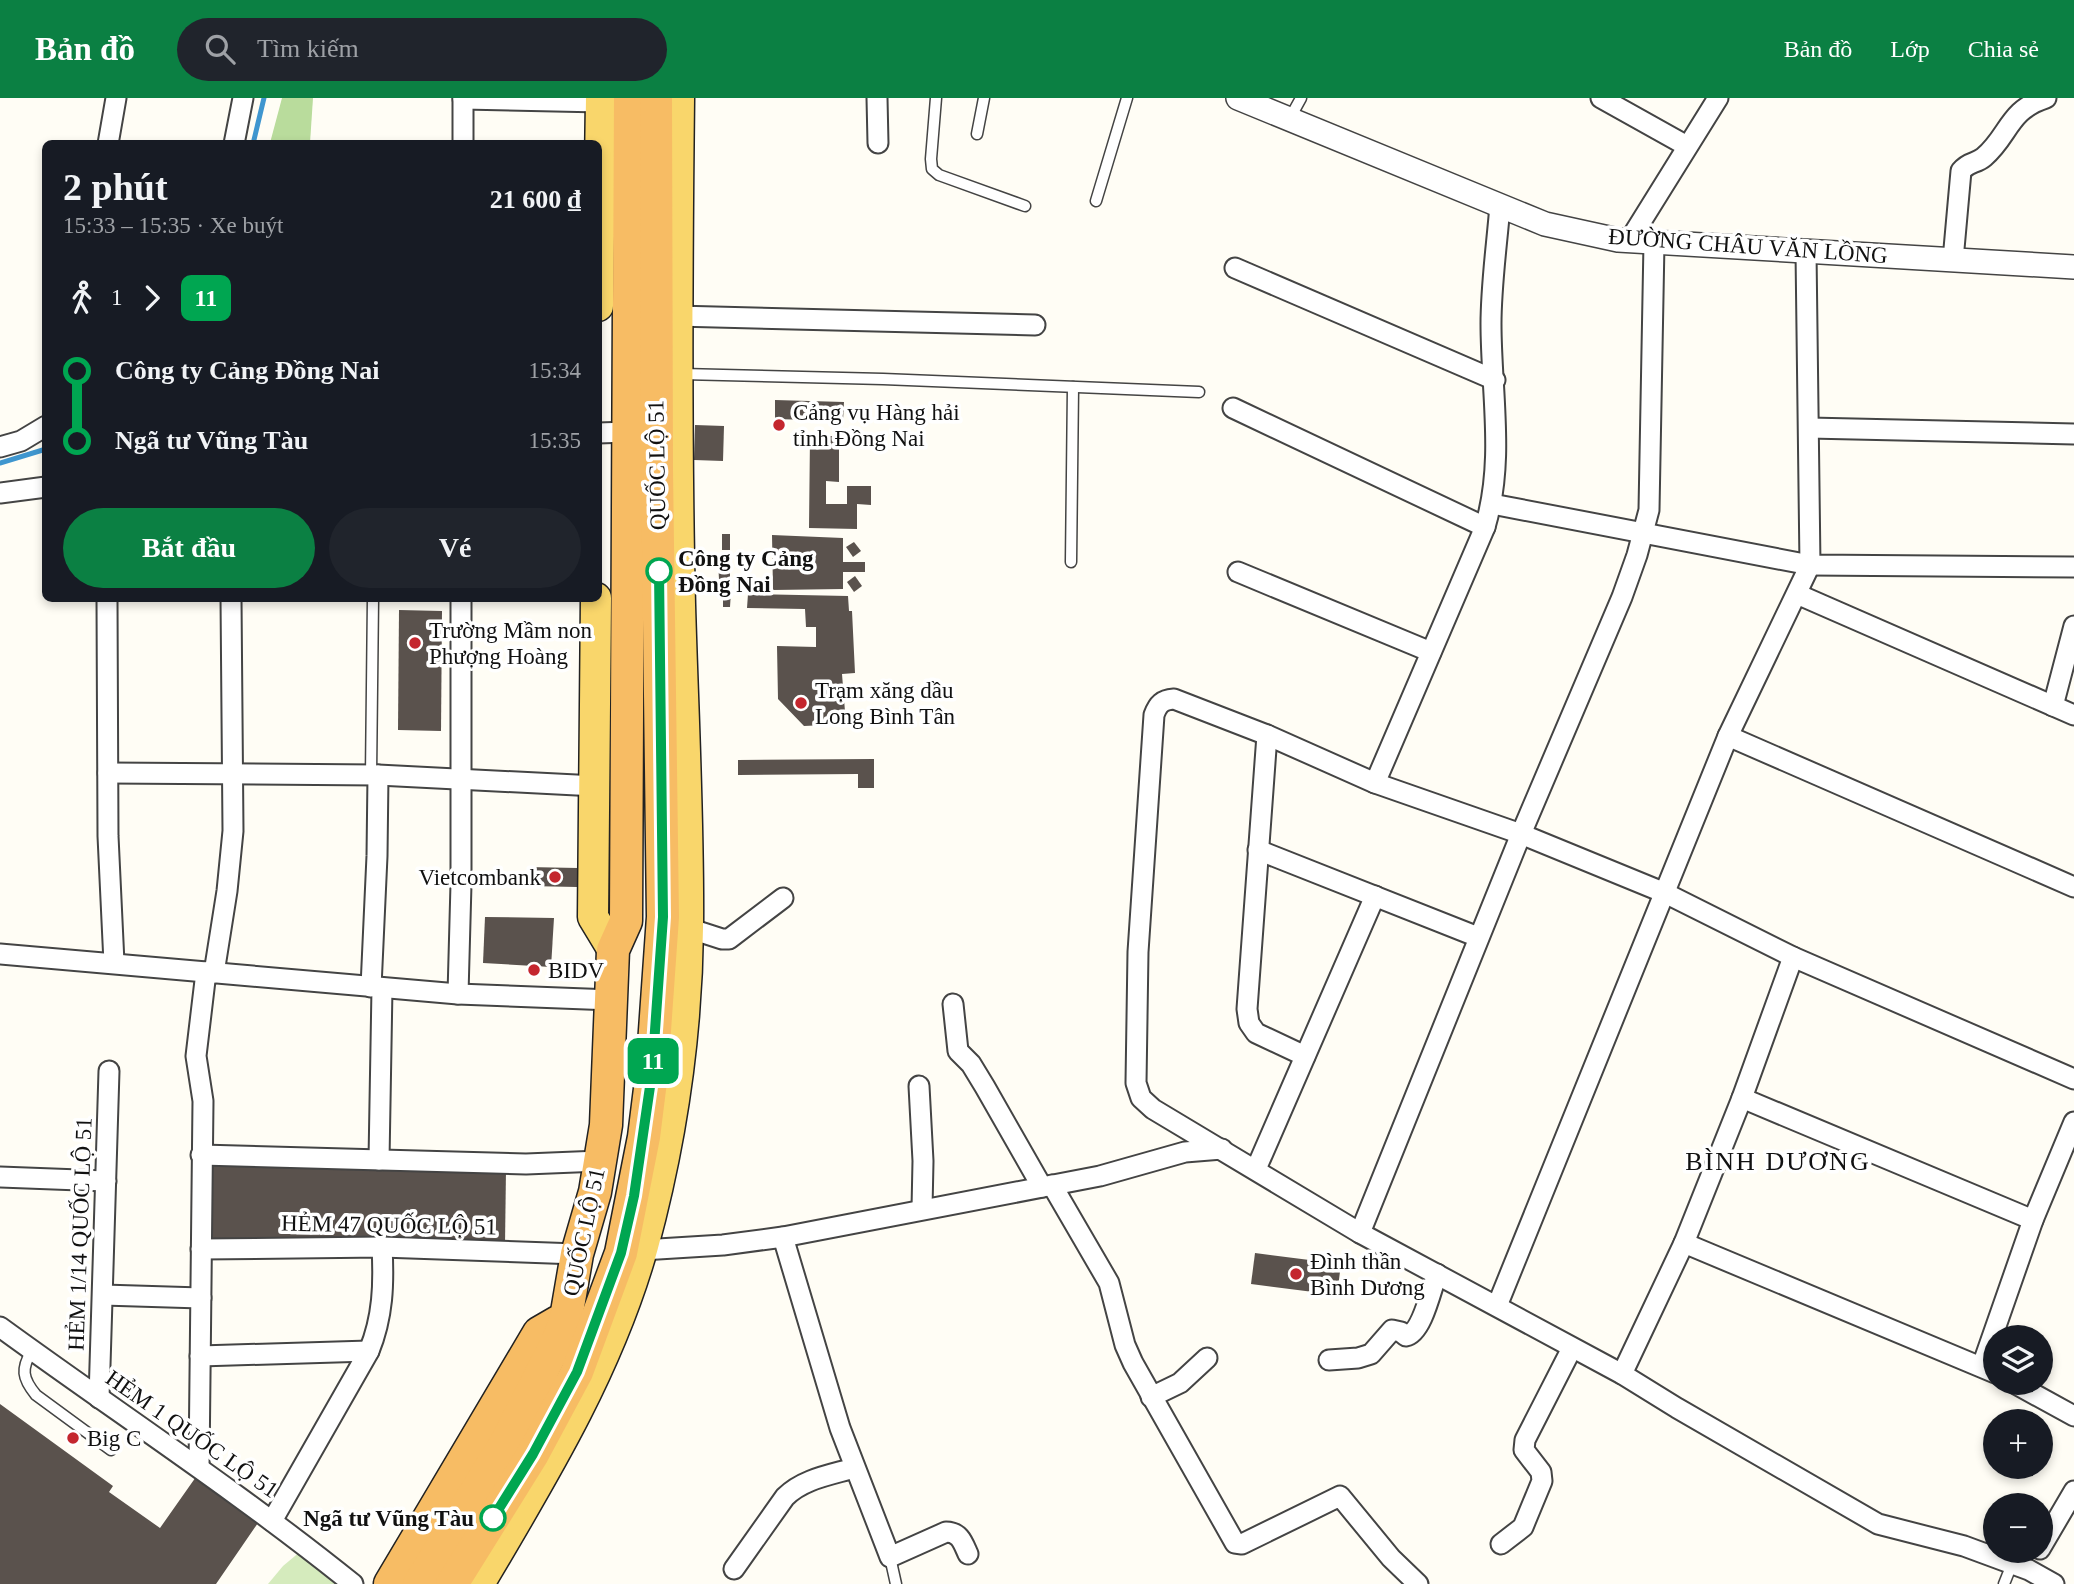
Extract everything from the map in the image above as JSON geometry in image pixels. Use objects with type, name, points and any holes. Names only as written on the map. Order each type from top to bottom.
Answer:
[{"type":"highway","name":"QUỐC LỘ 51","points":[[452,1584],[533,1454],[577,1372],[632,1248],[634,1196],[652,1073],[663,917],[666,374],[656,98]]},
{"type":"highway","name":"QUỐC LỘ 51","points":[[390,1584],[539,1333],[566,1318],[600,1161],[609,1088],[613,950],[625,921],[610,99]]},
{"type":"highway","points":[[419,1584],[506,1442],[557,1342],[566,1318]]},
{"type":"main road","name":"QUỐC LỘ 51","points":[[479,1584],[574,1420],[624,1305],[632,1248],[659,1185],[674,1109],[688,928],[677,471],[666,374],[677,316],[679,98]]},
{"type":"main road","points":[[602,237],[610,99]]},
{"type":"main road","points":[[596,602],[593,917],[613,950]]},
{"type":"street","points":[[109,140],[116,98]]},
{"type":"street","points":[[235,140],[243,98]]},
{"type":"street","points":[[877,98],[878,143]]},
{"type":"street","name":"ĐƯỜNG CHÂU VĂN LỒNG","points":[[1238,98],[1295,108],[1330,136],[1545,224],[1629,241],[2074,267]]},
{"type":"street","points":[[1601,98],[1687,146]]},
{"type":"street","points":[[1629,241],[1718,98]]},
{"type":"street","points":[[1953,260],[1961,171],[1968,163],[1983,159],[2011,120],[2027,106],[2046,98]]},
{"type":"street","points":[[463,140],[463,99],[610,99]]},
{"type":"street","points":[[1375,783],[1485,527],[1492,504],[1496,444],[1491,323],[1500,205]]},
{"type":"street","points":[[1360,1233],[1478,937],[1622,597],[1643,533],[1649,510],[1654,243]]},
{"type":"street","points":[[1496,1306],[1728,736],[1810,565],[1806,252]]},
{"type":"street","points":[[1235,268],[1495,380]]},
{"type":"street","points":[[677,316],[1035,325]]},
{"type":"street","points":[[1233,408],[1485,527]]},
{"type":"street","points":[[0,447],[21,441],[42,428]]},
{"type":"street","points":[[1809,428],[2074,434]]},
{"type":"street","points":[[0,493],[42,488]]},
{"type":"street","points":[[1492,504],[1810,565],[2074,567]]},
{"type":"street","points":[[1238,572],[1431,652]]},
{"type":"street","points":[[1797,594],[2074,715]]},
{"type":"street","points":[[107,602],[108,773],[114,963]]},
{"type":"street","points":[[199,1467],[203,1101],[196,1056],[230,867],[233,773],[231,602]]},
{"type":"street","points":[[458,994],[461,919],[461,602]]},
{"type":"street","points":[[2053,706],[2074,626]]},
{"type":"street","points":[[2054,1584],[2020,1567],[1964,1546],[1878,1524],[1622,1374],[1360,1233],[1153,1109],[1141,1098],[1136,1083],[1138,952],[1154,715],[1158,705],[1174,699],[1267,735],[1375,783],[1521,834],[1665,893],[1793,957],[2074,1079]]},
{"type":"street","points":[[1267,735],[1247,1009],[1249,1023],[1255,1033],[1305,1056]]},
{"type":"street","points":[[1728,736],[2074,887]]},
{"type":"street","points":[[108,773],[374,776],[596,786]]},
{"type":"street","points":[[374,776],[379,1160]]},
{"type":"street","points":[[1258,850],[1478,937]]},
{"type":"street","points":[[1256,1169],[1375,897]]},
{"type":"street","points":[[688,928],[729,939],[783,898]]},
{"type":"street","points":[[0,954],[458,994],[612,1000]]},
{"type":"street","points":[[1622,1374],[1684,1243],[1742,1098],[1793,957]]},
{"type":"street","points":[[953,1004],[958,1051],[971,1064],[1103,1270],[1125,1345],[1150,1397],[1235,1543],[1242,1544],[1340,1496],[1391,1558],[1419,1584]]},
{"type":"street","name":"HẺM 1/14 QUỐC LỘ 51","points":[[99,1398],[109,1071]]},
{"type":"street","points":[[919,1086],[923,1161],[922,1209]]},
{"type":"street","points":[[1742,1098],[2033,1220]]},
{"type":"street","points":[[2001,1325],[2033,1220],[2074,1122]]},
{"type":"street","points":[[632,1248],[723,1245],[783,1237],[1100,1176],[1185,1152],[1222,1149]]},
{"type":"street","points":[[201,1155],[526,1164],[600,1161]]},
{"type":"street","points":[[0,1177],[106,1181]]},
{"type":"street","points":[[783,1237],[839,1428],[890,1557],[946,1532],[954,1532],[960,1537],[968,1554]]},
{"type":"street","points":[[1684,1243],[1983,1367]]},
{"type":"street","points":[[272,1521],[369,1351],[378,1329],[384,1287],[382,1247]]},
{"type":"street","name":"HẺM 47 QUỐC LỘ 51","points":[[201,1249],[382,1247],[578,1254]]},
{"type":"street","points":[[1329,1360],[1358,1358],[1371,1354],[1392,1330],[1406,1336],[1412,1335],[1419,1326],[1437,1274]]},
{"type":"street","points":[[103,1295],[201,1298]]},
{"type":"street","name":"HẺM 1 QUỐC LỘ 51","points":[[0,1328],[199,1467],[352,1584]]},
{"type":"street","points":[[1501,1544],[1523,1527],[1542,1480],[1541,1472],[1524,1450],[1525,1440],[1572,1348]]},
{"type":"street","points":[[200,1356],[369,1351]]},
{"type":"street","points":[[1150,1397],[1180,1383],[1207,1358]]},
{"type":"street","points":[[2036,1395],[2074,1416]]},
{"type":"street","points":[[734,1569],[793,1488],[854,1468]]},
{"type":"street","points":[[2053,1527],[2074,1491]]},
{"type":"street","points":[[2020,1567],[2025,1563]]},
{"type":"lane","points":[[936,98],[930,159],[932,169],[1025,206]]},
{"type":"lane","points":[[977,134],[984,98]]},
{"type":"lane","points":[[1096,201],[1127,98]]},
{"type":"lane","points":[[666,374],[883,379],[1199,392]]},
{"type":"lane","points":[[1071,562],[1073,387]]},
{"type":"lane","points":[[373,602],[374,776]]},
{"type":"lane","points":[[32,1350],[23,1365],[27,1385],[36,1395],[111,1450]]},
{"type":"lane","points":[[890,1557],[896,1584]]},
{"type":"lane","points":[[2004,1584],[2020,1567]]},
{"type":"green space","points":[[282,98],[313,98],[310,140],[271,140]]},
{"type":"green space","points":[[301,1551],[342,1584],[268,1584],[283,1566]]},
{"type":"building","points":[[775,400],[844,402],[843,421],[775,419]]},
{"type":"building","points":[[695,425],[724,426],[723,461],[694,460]]},
{"type":"building","points":[[810,436],[839,436],[839,482],[826,481],[826,504],[847,504],[847,486],[871,486],[871,505],[857,504],[857,529],[809,528]]},
{"type":"building","points":[[722,534],[730,534],[730,550],[722,550]]},
{"type":"building","points":[[772,535],[843,538],[843,562],[865,562],[865,572],[843,572],[843,589],[773,590]]},
{"type":"building","points":[[854,542],[861,551],[853,557],[846,547]]},
{"type":"building","points":[[718,558],[730,558],[730,580],[719,580]]},
{"type":"building","points":[[855,576],[862,586],[854,592],[847,582]]},
{"type":"building","points":[[723,592],[731,592],[730,607],[723,607]]},
{"type":"building","points":[[748,594],[848,596],[849,611],[852,611],[855,673],[842,674],[846,724],[804,726],[778,699],[777,646],[816,647],[816,627],[806,627],[805,609],[747,608]]},
{"type":"building","points":[[399,610],[442,611],[441,731],[398,730]]},
{"type":"building","points":[[874,759],[874,788],[858,788],[858,774],[738,775],[738,760]]},
{"type":"building","name":"Vietcombank","points":[[527,867],[578,868],[577,887],[527,886]]},
{"type":"building","points":[[485,917],[554,918],[551,967],[483,963]]},
{"type":"building","points":[[207,1162],[506,1169],[505,1244],[207,1243]]},
{"type":"building","name":"Đình thần Bình Dương","points":[[1255,1253],[1341,1264],[1337,1295],[1251,1284]]},
{"type":"building","name":"Big C","points":[[0,1404],[113,1486],[109,1492],[160,1528],[198,1474],[260,1520],[216,1584],[0,1584]]},
{"type":"waterway","points":[[254,140],[264,98]]},
{"type":"waterway","points":[[0,463],[42,450]]},
{"type":"bus line","name":"11","points":[[493,1518],[533,1454],[577,1372],[621,1253],[634,1196],[652,1073],[663,917],[659,571]]},
{"type":"place","name":"Cảng vụ Hàng hải tỉnh Đồng Nai","points":[[779,425]]},
{"type":"place","name":"Công ty Cảng Đồng Nai","points":[[659,571]]},
{"type":"place","name":"Trường Mầm non Phượng Hoàng","points":[[415,643]]},
{"type":"place","name":"Trạm xăng dầu Long Bình Tân","points":[[801,703]]},
{"type":"place","name":"Vietcombank","points":[[555,877]]},
{"type":"place","name":"BIDV","points":[[534,970]]},
{"type":"place","name":"Đình thần Bình Dương","points":[[1296,1274]]},
{"type":"place","name":"Big C","points":[[73,1438]]},
{"type":"place","name":"Ngã tư Vũng Tàu","points":[[493,1518]]},
{"type":"district","name":"BÌNH DƯƠNG","points":[[1778,1161]]}]
